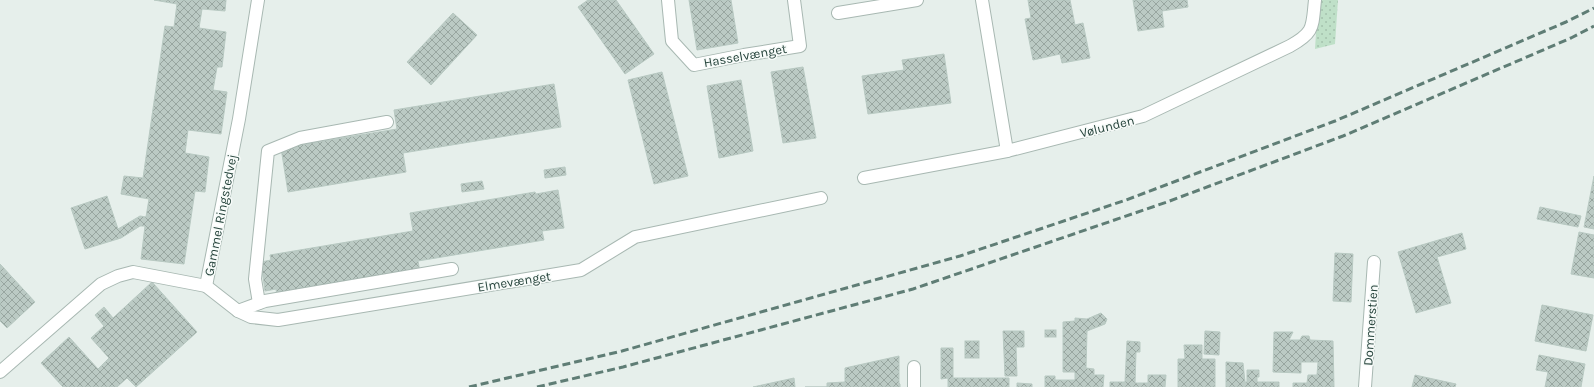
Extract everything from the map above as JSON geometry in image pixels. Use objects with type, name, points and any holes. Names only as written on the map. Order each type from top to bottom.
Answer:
[{"type":"street","name":"Gammel Ringstedvej","points":[[0,372],[101,284],[118,276],[133,272],[206,286],[239,119],[258,0]]},
{"type":"street","name":"Hasselvænget","points":[[668,0],[672,42],[694,65],[800,46],[794,0]]},
{"type":"street","points":[[838,13],[917,0]]},
{"type":"street","points":[[982,0],[1007,151]]},
{"type":"street","name":"Vølunden","points":[[864,178],[1007,151],[1143,116],[1305,37],[1312,27],[1315,0]]},
{"type":"street","points":[[259,303],[255,279],[268,151],[300,138],[387,122]]},
{"type":"street","name":"Elmevænget","points":[[206,286],[238,311],[251,317],[278,320],[581,270],[635,237],[821,198]]},
{"type":"street","name":"Dommerstien","points":[[1365,387],[1374,262]]},
{"type":"street","points":[[238,311],[265,301],[452,269]]},
{"type":"street","points":[[914,367],[914,387]]},
{"type":"green space","points":[[1318,0],[1338,0],[1335,44],[1315,49]]},
{"type":"building","points":[[154,0],[226,0],[225,11],[202,9],[199,28],[226,32],[222,67],[217,67],[213,90],[227,92],[221,134],[188,130],[185,153],[209,157],[205,192],[195,191],[184,264],[141,259],[145,226],[140,226],[121,238],[85,249],[71,208],[107,196],[118,229],[140,216],[146,217],[149,199],[121,194],[124,176],[143,178],[165,26],[174,27],[177,4]]},
{"type":"building","points":[[588,0],[616,0],[654,54],[625,74],[578,7]]},
{"type":"building","points":[[689,0],[731,0],[738,43],[697,50]]},
{"type":"building","points":[[1028,0],[1070,0],[1075,25],[1083,23],[1090,58],[1062,63],[1060,54],[1033,60],[1025,19],[1031,18]]},
{"type":"building","points":[[1133,0],[1187,0],[1188,7],[1162,11],[1164,27],[1138,31]]},
{"type":"building","points":[[453,13],[477,35],[431,85],[407,62]]},
{"type":"building","points":[[944,54],[951,103],[868,114],[862,76],[904,70],[902,60]]},
{"type":"building","points":[[803,67],[816,138],[783,143],[771,72]]},
{"type":"building","points":[[662,72],[688,176],[654,184],[628,80]]},
{"type":"building","points":[[741,80],[753,151],[719,158],[707,86]]},
{"type":"building","points":[[554,84],[561,127],[403,153],[406,172],[288,192],[281,148],[397,129],[394,110]]},
{"type":"building","points":[[565,167],[566,175],[545,178],[544,170]]},
{"type":"building","points":[[1594,176],[1594,229],[1584,227]]},
{"type":"building","points":[[482,181],[484,189],[462,192],[461,184]]},
{"type":"building","points":[[558,190],[564,228],[542,231],[544,240],[418,261],[420,272],[277,296],[276,289],[265,291],[261,262],[271,260],[270,255],[413,231],[410,213],[535,192],[536,194]]},
{"type":"building","points":[[1540,207],[1581,216],[1578,227],[1537,219]]},
{"type":"building","points":[[1579,232],[1594,235],[1594,278],[1571,274]]},
{"type":"building","points":[[1462,233],[1466,249],[1437,257],[1451,303],[1416,313],[1398,252]]},
{"type":"building","points":[[1335,253],[1353,254],[1351,302],[1333,301]]},
{"type":"building","points":[[0,264],[35,302],[7,328],[0,321]]},
{"type":"building","points":[[152,282],[197,332],[136,387],[127,378],[117,387],[63,387],[41,363],[69,337],[98,369],[109,358],[91,338],[104,326],[95,315],[104,307],[113,318]]},
{"type":"building","points":[[1542,305],[1593,315],[1586,351],[1535,341]]},
{"type":"building","points":[[1101,313],[1107,319],[1105,324],[1087,331],[1086,368],[1094,369],[1094,375],[1104,375],[1103,387],[1045,387],[1045,376],[1055,376],[1055,380],[1075,380],[1075,372],[1063,372],[1063,322],[1075,321],[1075,318],[1087,319]]},
{"type":"building","points":[[1045,330],[1056,330],[1056,337],[1045,337]]},
{"type":"building","points":[[1003,331],[1024,331],[1024,347],[1016,347],[1017,376],[1005,376]]},
{"type":"building","points":[[1205,331],[1220,332],[1219,355],[1204,354]]},
{"type":"building","points":[[1274,332],[1293,332],[1289,340],[1300,340],[1302,336],[1309,336],[1310,340],[1333,341],[1334,387],[1293,387],[1293,383],[1307,383],[1308,375],[1317,375],[1318,362],[1301,362],[1301,373],[1273,372]]},
{"type":"building","points":[[965,341],[979,341],[979,358],[965,358]]},
{"type":"building","points":[[1127,341],[1140,342],[1140,352],[1136,352],[1135,383],[1148,383],[1148,375],[1166,375],[1165,387],[1110,387],[1110,382],[1125,382]]},
{"type":"building","points":[[1184,345],[1202,345],[1202,359],[1215,359],[1215,387],[1178,387],[1178,359],[1185,359]]},
{"type":"building","points":[[941,348],[953,348],[953,378],[1009,378],[1009,387],[948,387],[948,378],[941,379]]},
{"type":"building","points":[[1539,355],[1585,364],[1581,387],[1545,387],[1548,372],[1536,370]]},
{"type":"building","points":[[899,356],[900,387],[827,387],[827,383],[845,382],[845,368]]},
{"type":"building","points":[[1226,362],[1243,363],[1245,382],[1247,382],[1247,370],[1259,370],[1257,382],[1279,382],[1279,387],[1226,387]]},
{"type":"building","points":[[1415,375],[1456,384],[1455,387],[1412,387]]},
{"type":"building","points":[[794,378],[795,387],[753,387]]},
{"type":"building","points":[[1017,383],[1032,384],[1032,387],[1017,387]]},
{"type":"railway","points":[[469,387],[622,351],[960,256],[1126,200],[1335,121],[1566,22],[1594,8]]},
{"type":"railway","points":[[537,387],[623,367],[913,289],[1167,202],[1343,136],[1571,38],[1594,26]]}]
